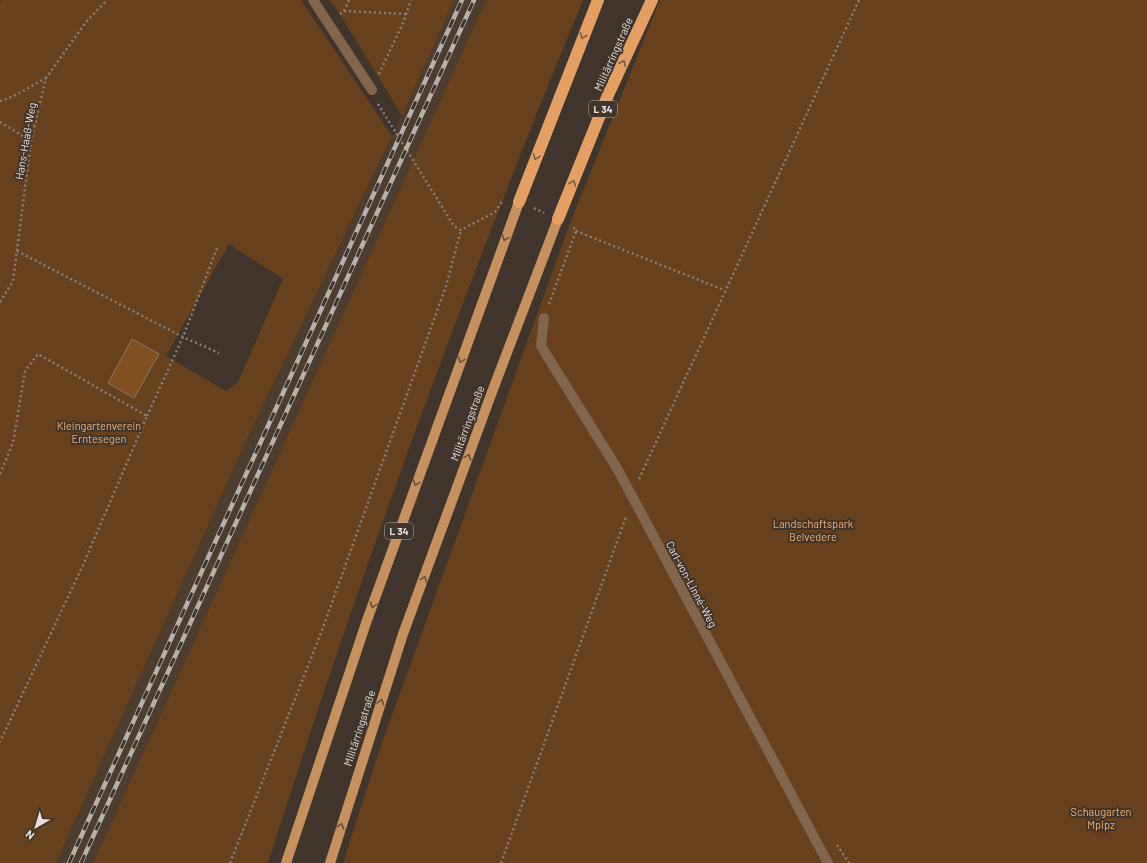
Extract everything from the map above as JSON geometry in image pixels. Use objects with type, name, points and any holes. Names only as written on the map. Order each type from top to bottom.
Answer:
[{"type":"highway","name":"L 34","points":[[518,202],[598,0]]},
{"type":"highway","name":"Militärringstraße","points":[[558,219],[608,95],[652,0]]},
{"type":"main road","name":"L 34","points":[[286,863],[369,616],[518,202]]},
{"type":"main road","name":"Militärringstraße","points":[[330,863],[403,634],[492,392],[558,219]]},
{"type":"street","points":[[313,0],[372,90]]},
{"type":"street","name":"Carl-von-Linné-Weg","points":[[544,318],[541,346],[618,470],[632,499],[828,863]]},
{"type":"path","name":"Hans-Haaß-Weg","points":[[0,302],[13,282],[31,141],[46,78],[86,22],[107,0]]},
{"type":"path","points":[[327,23],[344,11],[349,0]]},
{"type":"path","points":[[411,0],[372,90],[406,151],[454,226],[461,230]]},
{"type":"path","points":[[501,863],[639,478],[724,290],[859,0]]},
{"type":"path","points":[[344,11],[406,14]]},
{"type":"path","points":[[0,101],[14,96],[46,78]]},
{"type":"path","points":[[0,122],[31,141]]},
{"type":"path","points":[[230,863],[321,634],[446,286],[461,230],[495,212],[507,197],[572,224],[576,231],[724,290]]},
{"type":"path","points":[[544,318],[576,231]]},
{"type":"path","points":[[0,742],[83,565],[147,416],[183,337],[216,248]]},
{"type":"path","points":[[17,251],[183,337],[219,353]]},
{"type":"path","points":[[0,474],[13,443],[25,371],[38,354],[147,416]]},
{"type":"shaded area","points":[[454,0],[486,0],[93,863],[56,863],[248,437],[402,116]]},
{"type":"green space","name":"Kleingartenverein Erntesegen","points":[[301,0],[392,136],[248,437],[56,863],[0,863],[0,1]],"holes":[[[229,244],[283,279],[238,382],[226,391],[166,356]]]},
{"type":"green space","points":[[330,0],[454,0],[402,116],[340,14]]},
{"type":"green space","points":[[486,0],[583,0],[456,320],[416,428],[340,645],[268,863],[93,863]]},
{"type":"green space","name":"Landschaftspark Belvedere","points":[[660,0],[1147,0],[1147,863],[343,863],[378,754],[572,218]]},
{"type":"building","points":[[132,339],[159,354],[134,398],[108,383]]},
{"type":"railway","points":[[69,863],[462,0]]},
{"type":"railway","points":[[81,863],[474,0]]},
{"type":"park label","name":"Schaugarten Mpipz","points":[[1101,817]]}]
